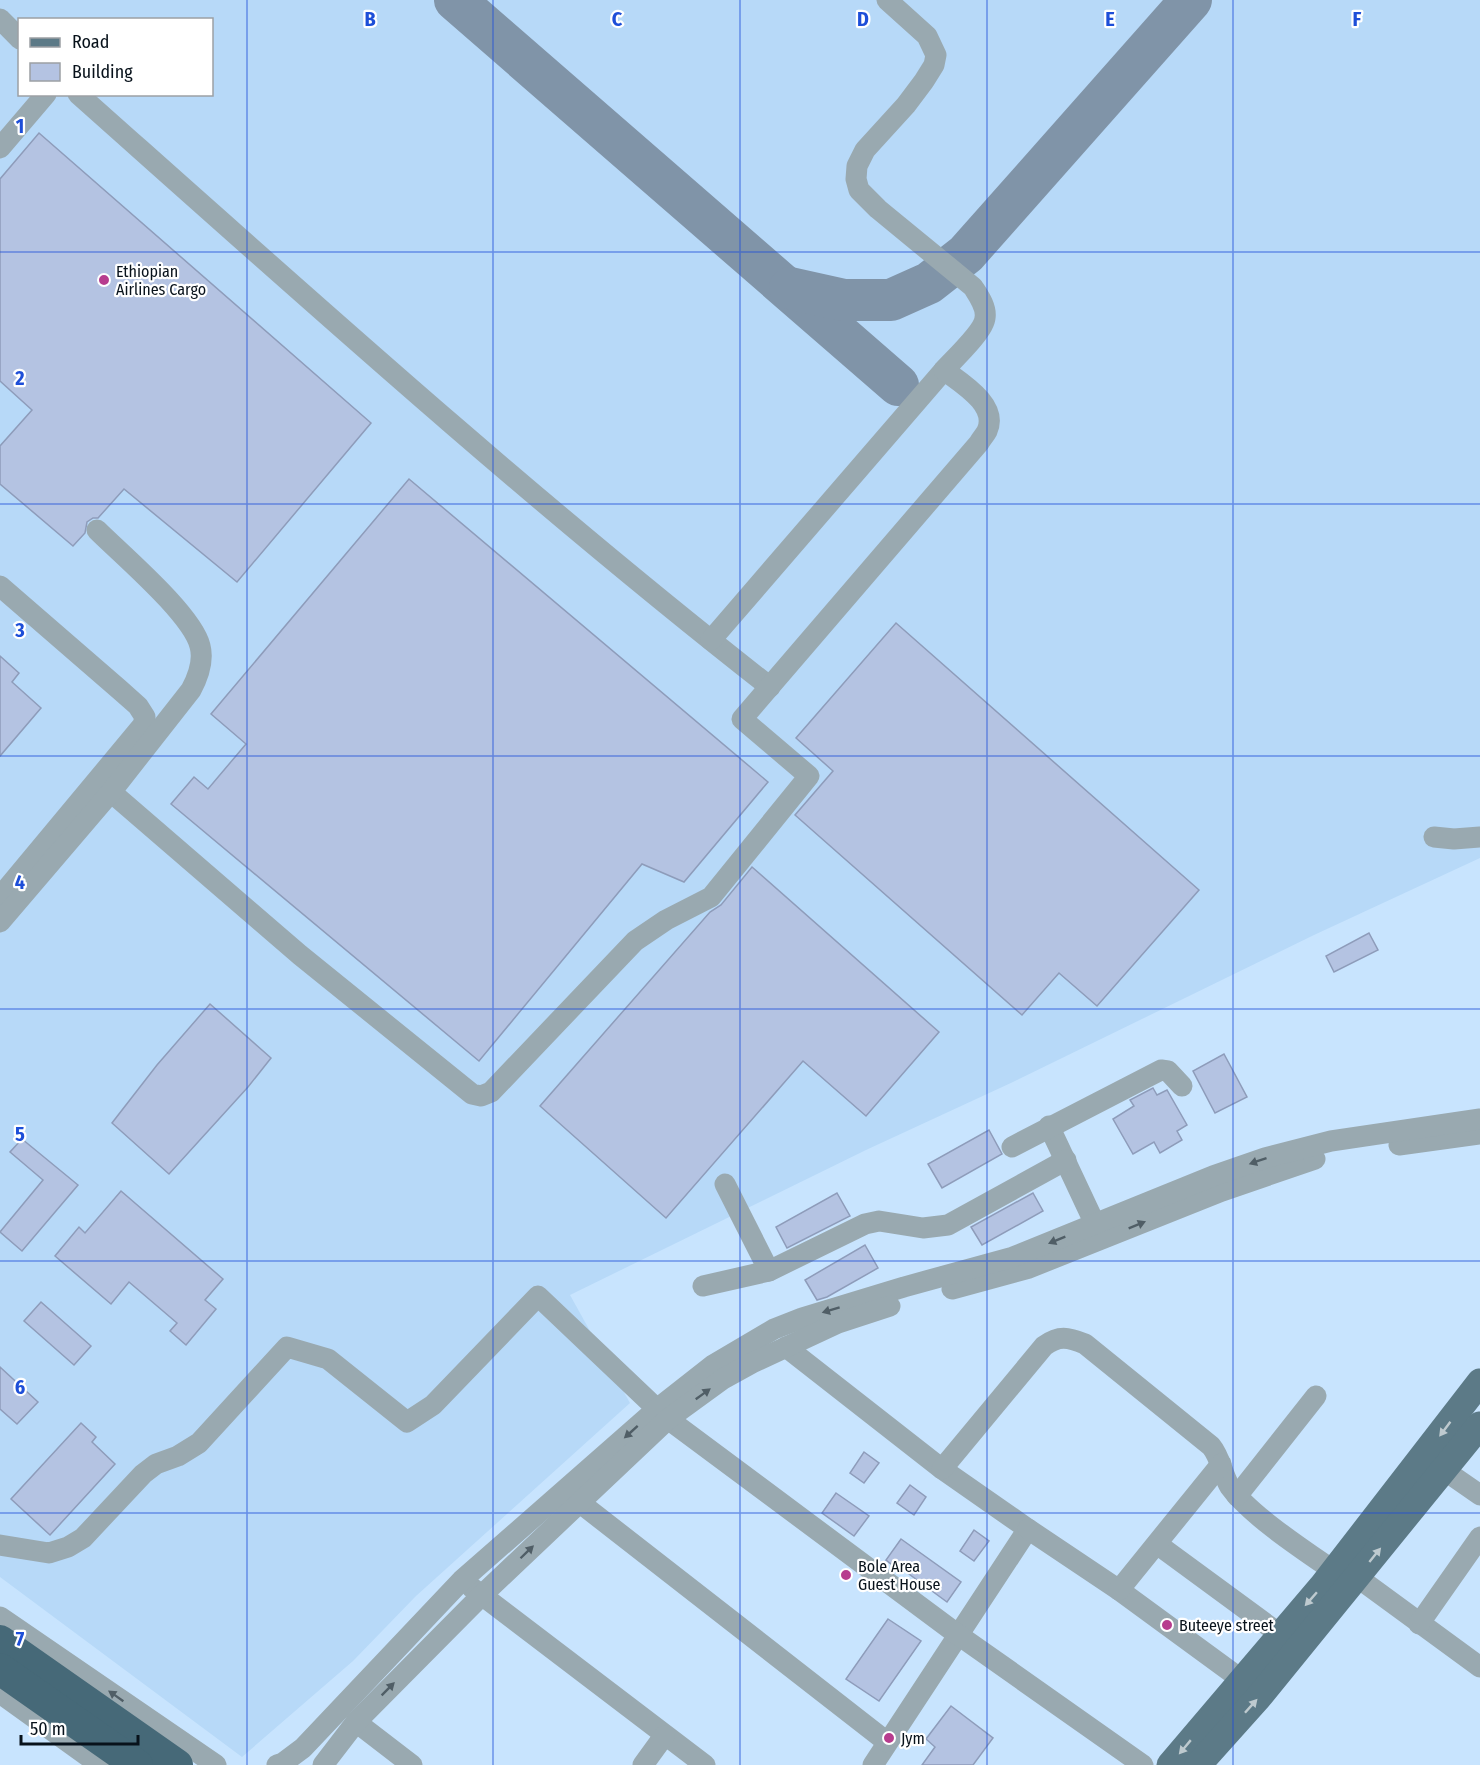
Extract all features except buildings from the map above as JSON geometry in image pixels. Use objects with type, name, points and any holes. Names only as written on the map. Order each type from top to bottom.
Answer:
[{"type":"highway","points":[[0,1641],[177,1765]]},
{"type":"highway","points":[[0,1669],[137,1765]]},
{"type":"highway","points":[[33,1693],[82,1698]]},
{"type":"main road","points":[[1198,1765],[1258,1698],[1480,1382]]},
{"type":"main road","points":[[1170,1765],[1281,1635],[1346,1574],[1444,1470],[1480,1425]]},
{"type":"street","points":[[711,640],[980,329],[986,317],[981,299],[973,287],[878,209],[860,190],[856,178],[858,165],[865,150],[906,105],[934,65],[936,55],[927,36],[887,0]]},
{"type":"street","points":[[0,19],[18,37]]},
{"type":"street","points":[[0,148],[44,96]]},
{"type":"street","points":[[80,96],[430,406],[770,687]]},
{"type":"street","points":[[111,792],[300,955],[472,1094],[481,1096],[490,1092],[635,941],[666,920],[711,897],[809,776],[742,719],[979,443],[988,429],[988,412],[976,394],[944,370]]},
{"type":"street","points":[[0,922],[111,792],[191,690],[197,679],[201,663],[201,648],[195,633],[180,612],[96,530]]},
{"type":"street","points":[[0,586],[132,701],[145,717],[143,725],[0,897]]},
{"type":"street","points":[[1434,837],[1454,839],[1480,837]]},
{"type":"street","points":[[1012,1147],[1161,1070],[1168,1071],[1182,1086]]},
{"type":"street","points":[[323,1765],[356,1722],[481,1596],[579,1502],[662,1414],[713,1365],[774,1329],[802,1318],[904,1287],[1013,1257],[1213,1176],[1276,1155],[1331,1141],[1480,1119]]},
{"type":"street","points":[[1049,1126],[1095,1224]]},
{"type":"street","points":[[277,1765],[303,1748],[462,1580],[662,1414],[723,1379],[838,1323],[909,1300],[1029,1268],[1222,1191],[1299,1164],[1335,1153],[1480,1134]]},
{"type":"street","points":[[703,1286],[769,1271],[865,1224],[879,1221],[923,1228],[948,1225],[1066,1160]]},
{"type":"street","points":[[725,1184],[769,1271]]},
{"type":"street","points":[[0,1545],[49,1553],[68,1547],[83,1538],[143,1474],[156,1464],[178,1456],[199,1443],[287,1347],[328,1359],[408,1422],[432,1405],[538,1296],[662,1414],[957,1634],[1143,1765]]},
{"type":"street","points":[[942,1469],[1044,1346],[1053,1339],[1062,1337],[1085,1344],[1211,1446],[1229,1485],[1249,1507],[1310,1554],[1346,1574],[1480,1667]]},
{"type":"street","points":[[786,1347],[942,1469],[1119,1590],[1242,1680]]},
{"type":"street","points":[[1237,1496],[1316,1396]]},
{"type":"street","points":[[1119,1590],[1221,1464]]},
{"type":"street","points":[[1444,1470],[1480,1495]]},
{"type":"street","points":[[579,1502],[887,1743]]},
{"type":"street","points":[[873,1765],[1028,1529]]},
{"type":"street","points":[[1419,1624],[1480,1537]]},
{"type":"street","points":[[1157,1544],[1281,1635]]},
{"type":"street","points":[[462,1580],[705,1765]]},
{"type":"street","points":[[0,1617],[216,1765]]},
{"type":"street","points":[[0,1693],[100,1765]]},
{"type":"street","points":[[356,1722],[412,1765]]},
{"type":"street","points":[[643,1765],[664,1736]]},
{"type":"shaded area","points":[[0,0],[1480,0],[1480,858],[866,1150],[570,1295],[630,1403],[416,1596],[353,1661],[242,1757],[0,1577]]},
{"type":"taxiway","points":[[455,0],[898,385]]},
{"type":"taxiway","points":[[790,288],[844,300],[891,300],[929,283],[966,254],[1191,0]]},
{"type":"place","name":"Ethiopian Airlines Cargo","points":[[104,280]]},
{"type":"place","name":"Bole Area Guest House","points":[[846,1575]]},
{"type":"place","name":"Buteeye street","points":[[1167,1625]]},
{"type":"place","name":"Jym","points":[[889,1738]]}]
